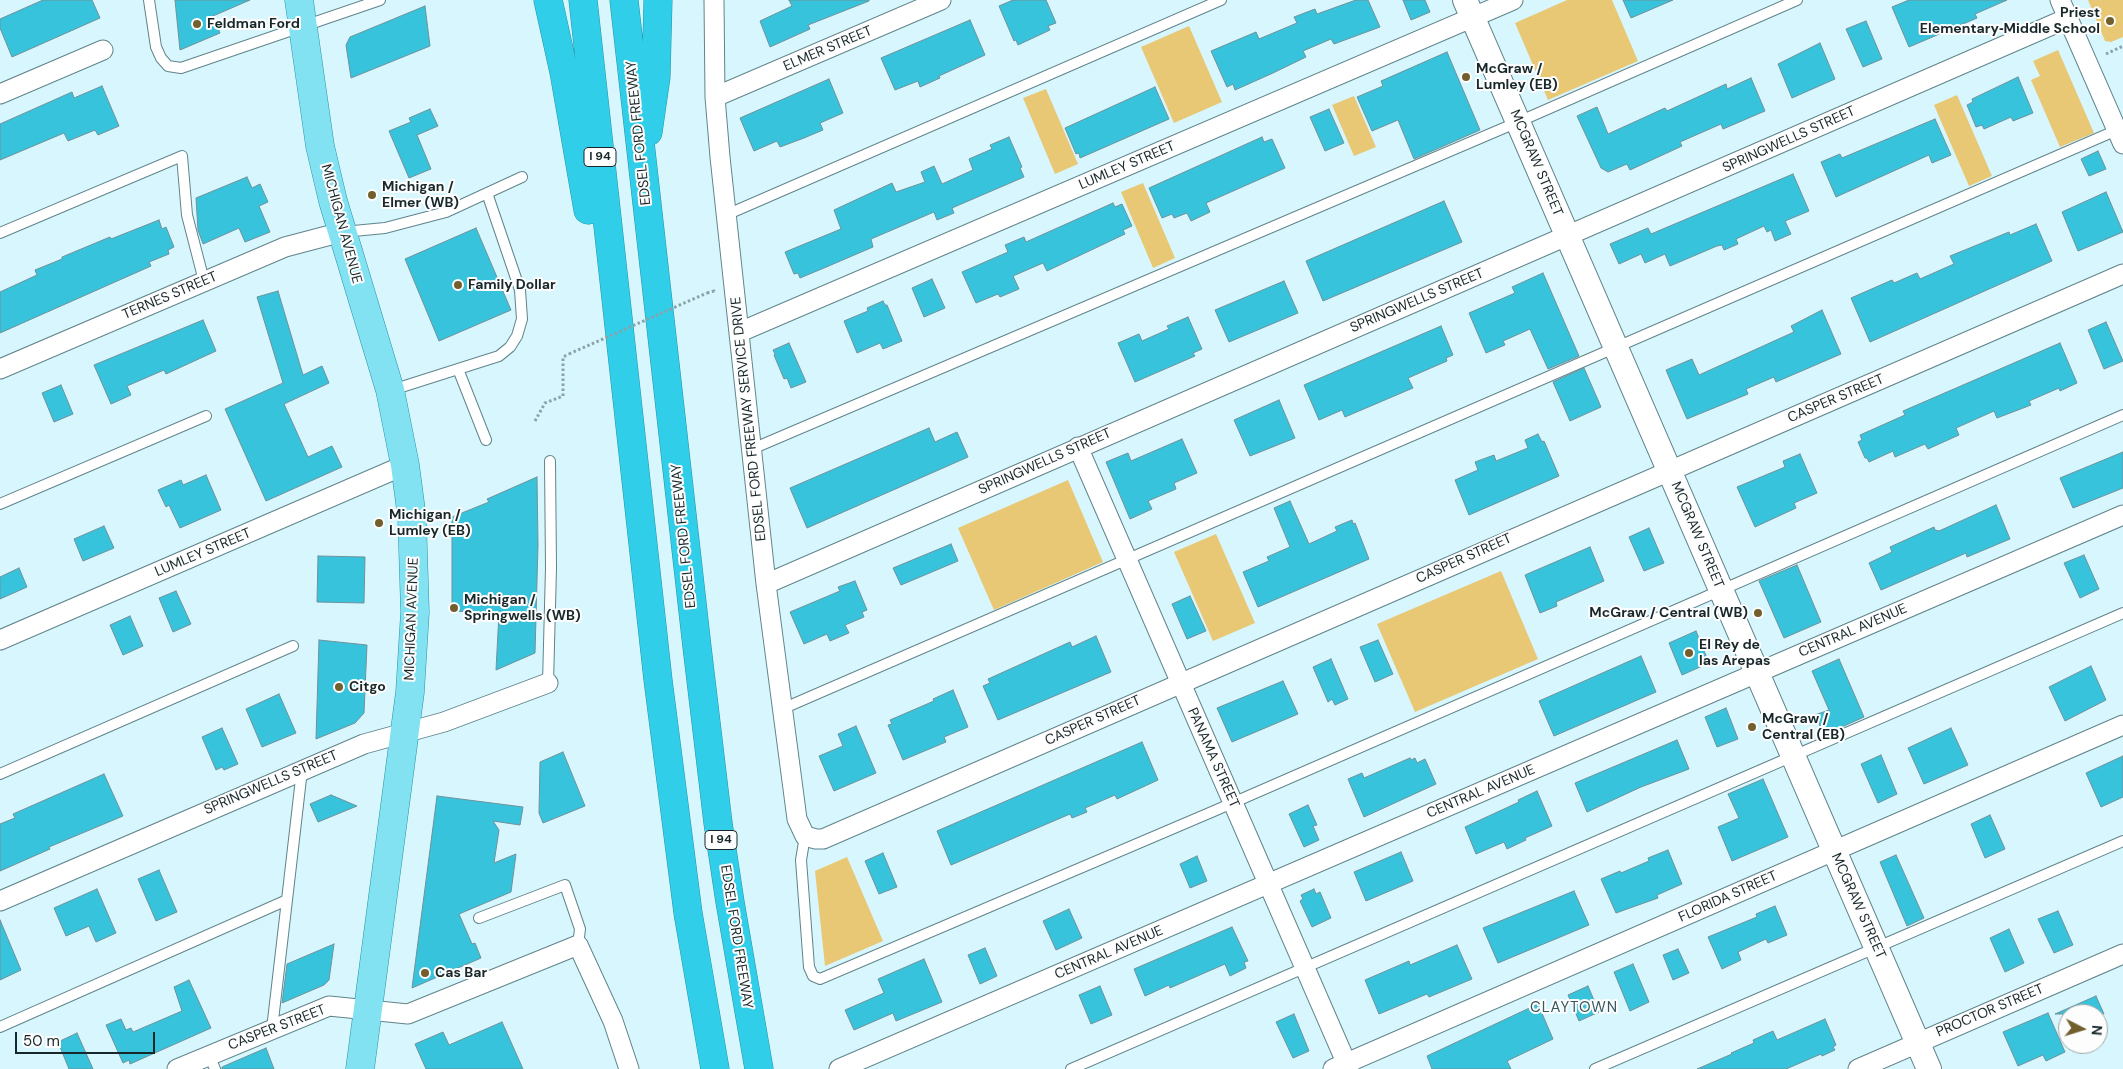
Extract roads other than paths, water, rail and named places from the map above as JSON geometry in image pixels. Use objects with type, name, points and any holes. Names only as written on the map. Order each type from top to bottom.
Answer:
[{"type":"highway","points":[[548,0],[564,72],[596,256],[617,314]]},
{"type":"highway","name":"I 94","points":[[583,0],[655,650],[688,913],[715,1069]]},
{"type":"highway","name":"EDSEL FORD FREEWAY","points":[[624,0],[718,823],[731,911],[759,1069]]},
{"type":"highway","points":[[643,170],[656,77],[658,0]]},
{"type":"main road","name":"MICHIGAN AVENUE","points":[[299,0],[320,146],[342,232],[390,390],[405,465],[412,518],[415,612],[414,650],[405,732],[360,1069]]},
{"type":"street","name":"ELMER STREET","points":[[715,97],[941,0]]},
{"type":"street","name":"LUMLEY STREET","points":[[740,332],[1469,9],[1513,0]]},
{"type":"street","points":[[2060,0],[2120,137]]},
{"type":"street","name":"EDSEL FORD FREEWAY SERVICE DRIVE","points":[[716,1],[715,97],[726,215],[766,584],[797,819],[805,836]]},
{"type":"street","name":"MCGRAW STREET","points":[[1469,9],[1929,1069]]},
{"type":"street","name":"SPRINGWELLS STREET","points":[[766,584],[2068,18]]},
{"type":"street","points":[[0,94],[103,50]]},
{"type":"street","name":"TERNES STREET","points":[[0,369],[285,246],[342,232]]},
{"type":"street","name":"CASPER STREET","points":[[805,836],[823,839],[2123,274]]},
{"type":"street","name":"PANAMA STREET","points":[[1078,447],[1304,968],[1343,1067]]},
{"type":"street","name":"LUMLEY STREET","points":[[0,640],[405,465]]},
{"type":"street","name":"CENTRAL AVENUE","points":[[848,1067],[2123,515]]},
{"type":"street","name":"SPRINGWELLS STREET","points":[[0,901],[364,744],[444,722],[548,683]]},
{"type":"street","name":"FLORIDA STREET","points":[[1343,1067],[2123,726]]},
{"type":"street","points":[[578,945],[612,1021],[630,1069]]},
{"type":"street","name":"CASPER STREET","points":[[177,1069],[212,1062],[272,1029],[329,1006],[408,1014],[578,945]]},
{"type":"street","name":"PROCTOR STREET","points":[[1858,1069],[2123,954]]},
{"type":"lane","points":[[149,0],[156,47],[161,58],[168,66],[181,68],[380,0]]},
{"type":"lane","points":[[726,215],[1220,0]]},
{"type":"lane","points":[[752,449],[1518,122],[1797,0]]},
{"type":"lane","points":[[782,709],[1616,348],[2120,137]]},
{"type":"lane","points":[[0,233],[182,156],[187,215],[204,281]]},
{"type":"lane","points":[[342,232],[385,228],[446,212],[522,177]]},
{"type":"lane","points":[[390,390],[499,356],[510,347],[517,336],[522,319],[520,290],[487,193]]},
{"type":"lane","points":[[458,369],[486,440]]},
{"type":"lane","points":[[805,836],[800,860],[809,967],[813,976],[820,979],[1233,803],[2123,415]]},
{"type":"lane","points":[[0,504],[206,416]]},
{"type":"lane","points":[[548,683],[551,568],[550,461]]},
{"type":"lane","points":[[1071,1069],[2123,613]]},
{"type":"lane","points":[[0,774],[293,646]]},
{"type":"lane","points":[[272,1029],[302,770]]},
{"type":"lane","points":[[1595,1069],[2123,841]]},
{"type":"lane","points":[[479,918],[565,886],[580,929],[578,945]]},
{"type":"lane","points":[[0,1027],[287,900]]},
{"type":"place","name":"Priest Elementary‑Middle School","points":[[2110,21]]},
{"type":"place","name":"Feldman Ford","points":[[197,24]]},
{"type":"place","name":"McGraw / Lumley (EB)","points":[[1466,77]]},
{"type":"place","name":"Michigan / Elmer (WB)","points":[[372,195]]},
{"type":"place","name":"Family Dollar","points":[[458,285]]},
{"type":"place","name":"Michigan / Lumley (EB)","points":[[379,523]]},
{"type":"place","name":"Michigan / Springwells (WB)","points":[[454,608]]},
{"type":"place","name":"McGraw / Central (WB)","points":[[1758,613]]},
{"type":"place","name":"El Rey de las Arepas","points":[[1689,653]]},
{"type":"place","name":"Citgo","points":[[339,687]]},
{"type":"place","name":"McGraw / Central (EB)","points":[[1752,727]]},
{"type":"place","name":"Cas Bar","points":[[425,973]]},
{"type":"district","name":"CLAYTOWN","points":[[1574,1008]]}]
